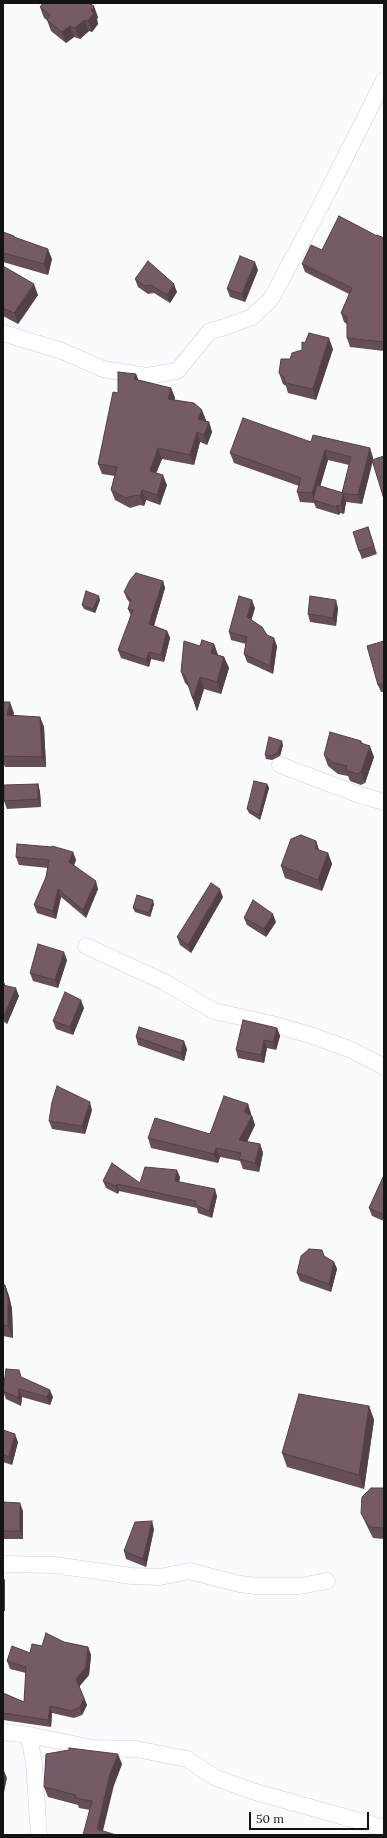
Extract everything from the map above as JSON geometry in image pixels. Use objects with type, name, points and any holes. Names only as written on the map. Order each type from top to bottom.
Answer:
[{"type":"street","points":[[3,333],[62,352],[103,369],[147,376],[177,371],[210,331],[252,317],[271,299],[317,213],[384,80]]},
{"type":"street","points":[[280,765],[357,794],[384,802]]},
{"type":"street","points":[[86,946],[164,982],[214,1012],[272,1024],[310,1035],[352,1050],[384,1067]]},
{"type":"street","points":[[3,1564],[54,1565],[132,1576],[160,1577],[189,1571],[240,1584],[256,1586],[300,1586],[327,1581]]},
{"type":"street","points":[[3,1732],[29,1735],[93,1748],[136,1749],[187,1760],[214,1777],[252,1791],[384,1828]]},
{"type":"street","points":[[29,1735],[34,1764],[38,1835]]},
{"type":"building","points":[[43,3],[89,3],[94,6],[91,10],[94,13],[88,21],[85,20],[75,28],[70,26],[62,32],[47,20],[50,15],[40,7]]},
{"type":"building","points":[[339,216],[377,236],[384,238],[384,342],[347,338],[347,317],[341,313],[352,288],[302,264],[311,245],[322,250]]},
{"type":"building","points":[[3,232],[48,249],[44,264],[3,253]]},
{"type":"building","points":[[240,256],[255,262],[242,294],[227,289]]},
{"type":"building","points":[[148,261],[174,284],[167,295],[151,285],[145,286],[135,279]]},
{"type":"building","points":[[3,266],[34,284],[14,313],[3,308]]},
{"type":"building","points":[[309,333],[329,338],[313,389],[285,383],[284,377],[279,373],[281,359],[290,359],[292,353],[302,350],[302,342],[305,343]]},
{"type":"building","points":[[118,372],[136,374],[134,379],[171,388],[168,399],[194,403],[202,410],[198,419],[209,422],[204,435],[197,432],[190,455],[158,448],[150,471],[163,475],[157,495],[142,490],[140,496],[136,495],[126,498],[111,490],[117,467],[98,464],[113,392],[118,393]]},
{"type":"building","points":[[243,418],[311,442],[313,435],[370,448],[358,495],[342,493],[351,457],[325,450],[312,493],[297,492],[301,478],[230,453]]},
{"type":"building","points":[[384,456],[384,499],[372,460]]},
{"type":"building","points":[[317,485],[343,493],[341,506],[337,505],[336,507],[313,500]]},
{"type":"building","points":[[368,527],[374,546],[359,551],[353,532]]},
{"type":"building","points":[[136,573],[163,581],[149,624],[167,631],[161,655],[149,652],[146,660],[118,650],[133,610],[128,609],[131,600],[124,592],[130,580]]},
{"type":"building","points":[[86,591],[99,596],[93,609],[82,605]]},
{"type":"building","points":[[239,596],[252,600],[247,617],[262,627],[267,635],[274,638],[270,666],[244,654],[247,637],[229,632]]},
{"type":"building","points":[[310,596],[336,600],[333,618],[308,614]]},
{"type":"building","points":[[202,640],[214,644],[211,653],[224,657],[217,682],[200,677],[193,699],[185,676],[181,672],[184,641],[200,646]]},
{"type":"building","points":[[384,641],[384,683],[378,685],[367,646]]},
{"type":"building","points":[[3,702],[10,702],[7,715],[40,717],[42,757],[3,756]]},
{"type":"building","points":[[330,732],[361,741],[361,743],[370,746],[361,772],[357,774],[346,770],[347,766],[334,763],[324,755]]},
{"type":"building","points":[[269,737],[282,741],[278,752],[271,756],[265,755]]},
{"type":"building","points":[[254,781],[267,784],[259,815],[247,809]]},
{"type":"building","points":[[38,784],[38,799],[4,801],[4,785]]},
{"type":"building","points":[[301,835],[316,841],[316,849],[328,853],[318,880],[281,866],[291,839]]},
{"type":"building","points":[[17,844],[52,846],[73,852],[69,862],[96,881],[83,910],[58,889],[53,911],[34,905],[46,877],[49,860],[16,857]]},
{"type":"building","points":[[211,883],[220,889],[188,945],[177,937]]},
{"type":"building","points":[[137,895],[153,900],[149,913],[133,908]]},
{"type":"building","points":[[253,900],[273,914],[264,929],[244,918]]},
{"type":"building","points":[[38,944],[64,952],[55,980],[30,973]]},
{"type":"building","points":[[3,985],[16,988],[4,1016],[3,1016]]},
{"type":"building","points":[[65,992],[81,1000],[70,1027],[53,1021]]},
{"type":"building","points":[[243,1020],[277,1028],[273,1042],[264,1040],[261,1055],[236,1050]]},
{"type":"building","points":[[139,1027],[184,1041],[181,1053],[136,1037]]},
{"type":"building","points":[[57,1086],[90,1102],[82,1126],[49,1121],[52,1102]]},
{"type":"building","points":[[224,1096],[248,1104],[244,1112],[252,1116],[239,1140],[260,1144],[255,1163],[239,1159],[241,1153],[216,1148],[214,1154],[148,1138],[155,1118],[210,1134]]},
{"type":"building","points":[[112,1163],[140,1183],[145,1167],[177,1170],[175,1181],[215,1189],[209,1211],[196,1205],[196,1201],[117,1184],[116,1186],[103,1181]]},
{"type":"building","points":[[384,1175],[384,1215],[369,1208]]},
{"type":"building","points":[[309,1249],[322,1250],[324,1256],[334,1262],[329,1284],[297,1273],[301,1256]]},
{"type":"building","points":[[3,1285],[5,1285],[8,1298],[8,1326],[3,1325]]},
{"type":"building","points":[[6,1369],[19,1370],[21,1377],[50,1390],[47,1397],[19,1389],[18,1398],[3,1391]]},
{"type":"building","points":[[299,1394],[369,1406],[359,1475],[282,1453]]},
{"type":"building","points":[[3,1430],[15,1434],[9,1457],[3,1455]]},
{"type":"building","points":[[371,1488],[384,1488],[384,1528],[369,1527],[361,1513],[362,1497]]},
{"type":"building","points":[[3,1502],[20,1503],[20,1531],[3,1531]]},
{"type":"building","points":[[152,1521],[143,1559],[124,1551],[135,1522]]},
{"type":"building","points":[[46,1633],[64,1642],[88,1647],[86,1667],[76,1679],[84,1698],[80,1707],[72,1711],[50,1706],[48,1720],[3,1713],[3,1693],[24,1702],[26,1667],[7,1661],[12,1646],[30,1653],[32,1644],[42,1646]]},
{"type":"building","points":[[69,1748],[118,1754],[110,1774],[97,1829],[116,1835],[83,1835],[92,1801],[75,1798],[76,1795],[44,1787],[46,1754],[69,1750]]}]
